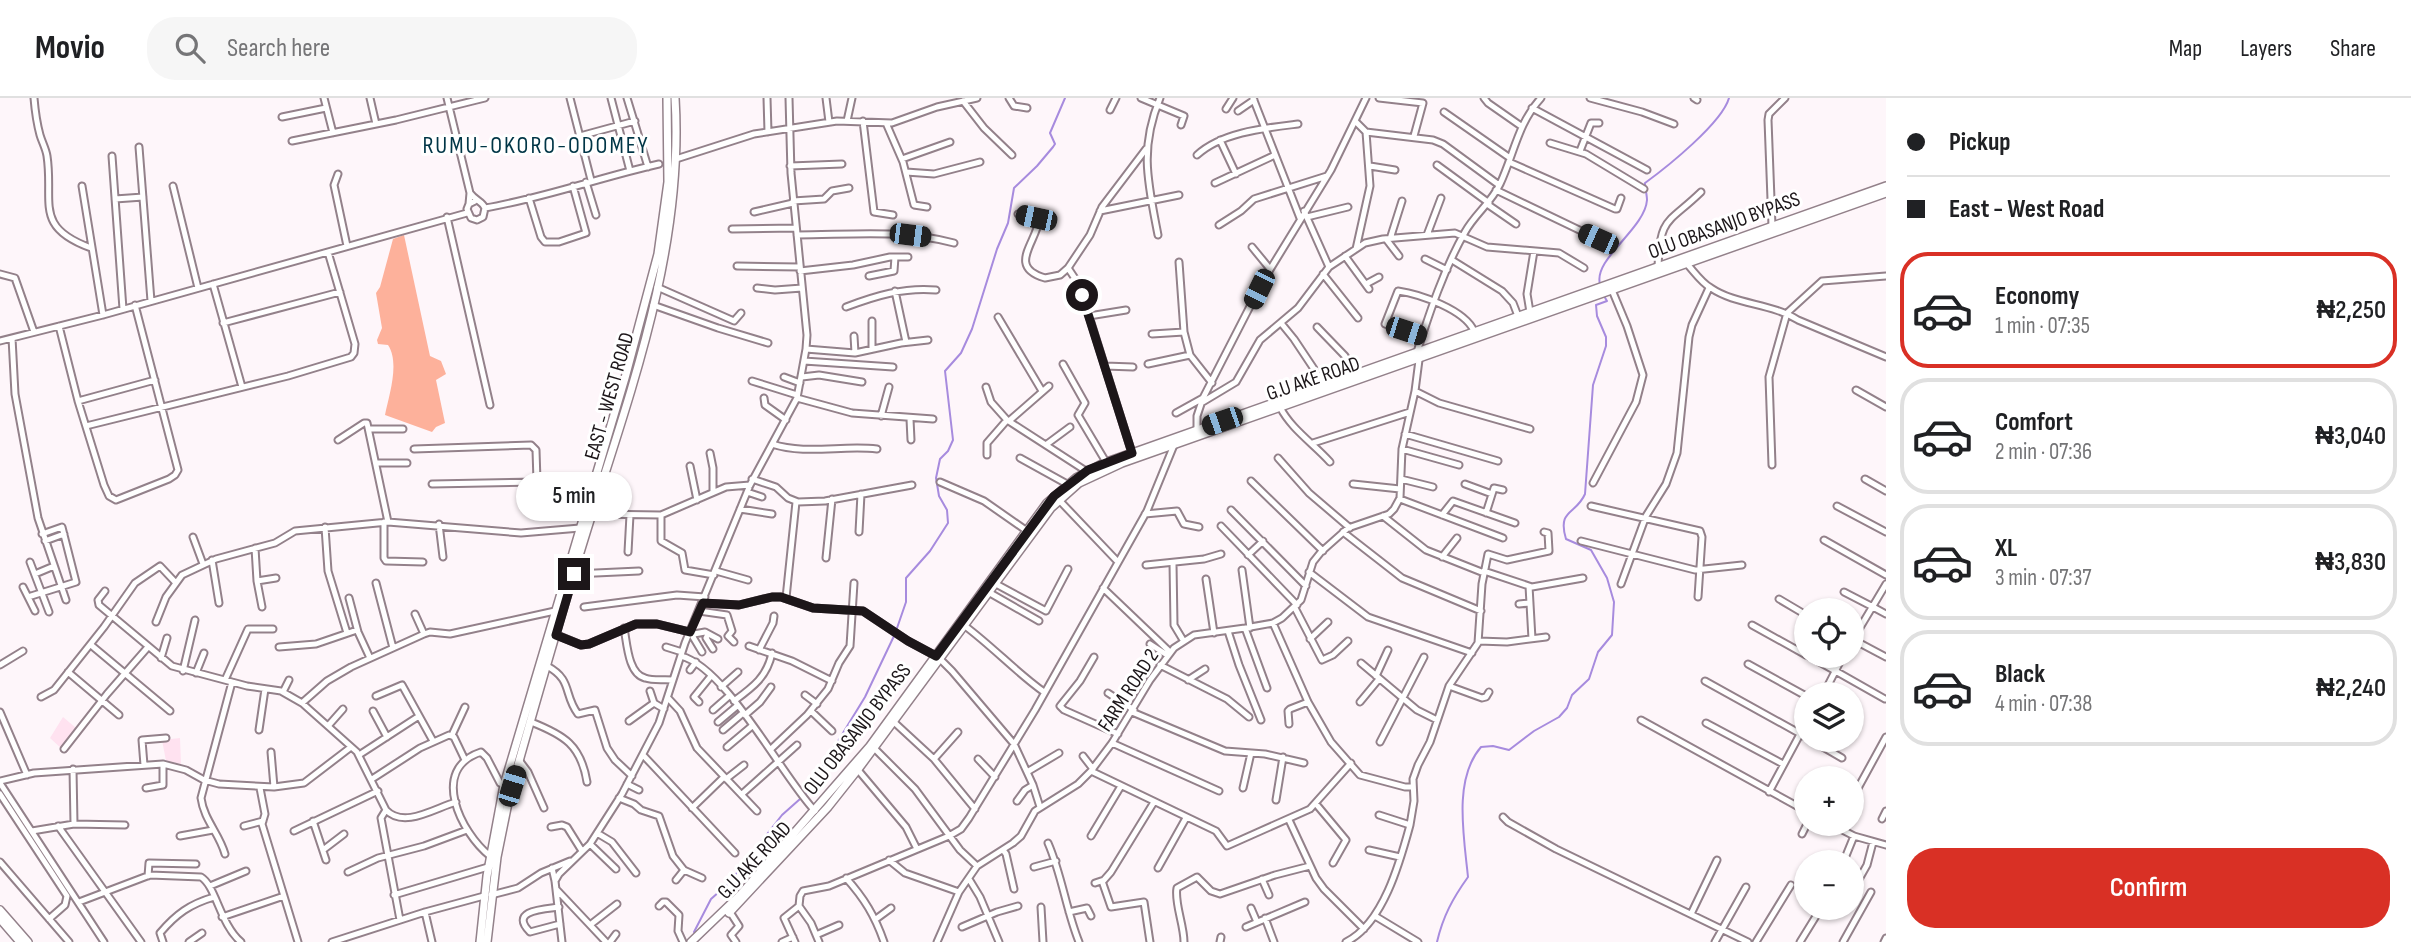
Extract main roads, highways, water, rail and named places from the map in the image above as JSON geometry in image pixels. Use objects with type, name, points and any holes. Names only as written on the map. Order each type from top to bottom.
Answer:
[{"type":"main road","name":"EAST - WEST ROAD","points":[[487,942],[488,867],[505,785],[625,378],[658,254],[668,182],[667,98]]},
{"type":"main road","name":"EAST - WEST ROAD","points":[[480,942],[519,761],[633,381],[653,305],[672,211],[676,159],[675,98]]},
{"type":"main road","name":"OLU OBASANJO BYPASS","points":[[691,942],[740,894],[870,746],[939,658],[1047,503],[1086,471],[1324,384],[1418,356],[1474,331],[1886,186]]},
{"type":"main road","name":"G.U AKE ROAD","points":[[697,942],[730,912],[810,826],[875,750],[939,658],[1059,500],[1091,476],[1418,356],[1688,265],[1886,193]]},
{"type":"main road","points":[[0,910],[28,942]]},
{"type":"main road","points":[[0,919],[20,942]]},
{"type":"waterway","points":[[896,631],[906,602],[906,578],[930,551],[948,523],[947,510],[939,496],[936,478],[940,459],[953,440],[945,371],[961,353],[972,329],[1008,223],[1014,188],[1055,144],[1050,133],[1065,98]]},
{"type":"waterway","points":[[1600,284],[1604,264],[1644,211],[1647,200],[1645,183],[1705,132],[1729,98]]},
{"type":"waterway","points":[[1437,942],[1449,908],[1468,877],[1462,809],[1472,760],[1481,747],[1493,746],[1509,750],[1559,717],[1567,708],[1572,695],[1589,679],[1598,652],[1612,635],[1614,602],[1607,578],[1591,550],[1566,539],[1564,529],[1566,517],[1585,494],[1593,385],[1606,346],[1606,337],[1597,316],[1596,305],[1607,301],[1604,296]]},
{"type":"waterway","points":[[805,795],[865,697],[894,636]]},
{"type":"waterway","points":[[694,932],[711,899],[729,883],[782,815],[800,799]]},
{"type":"district","name":"RUMU-OKORO-ODOMEY","points":[[536,145]]}]
